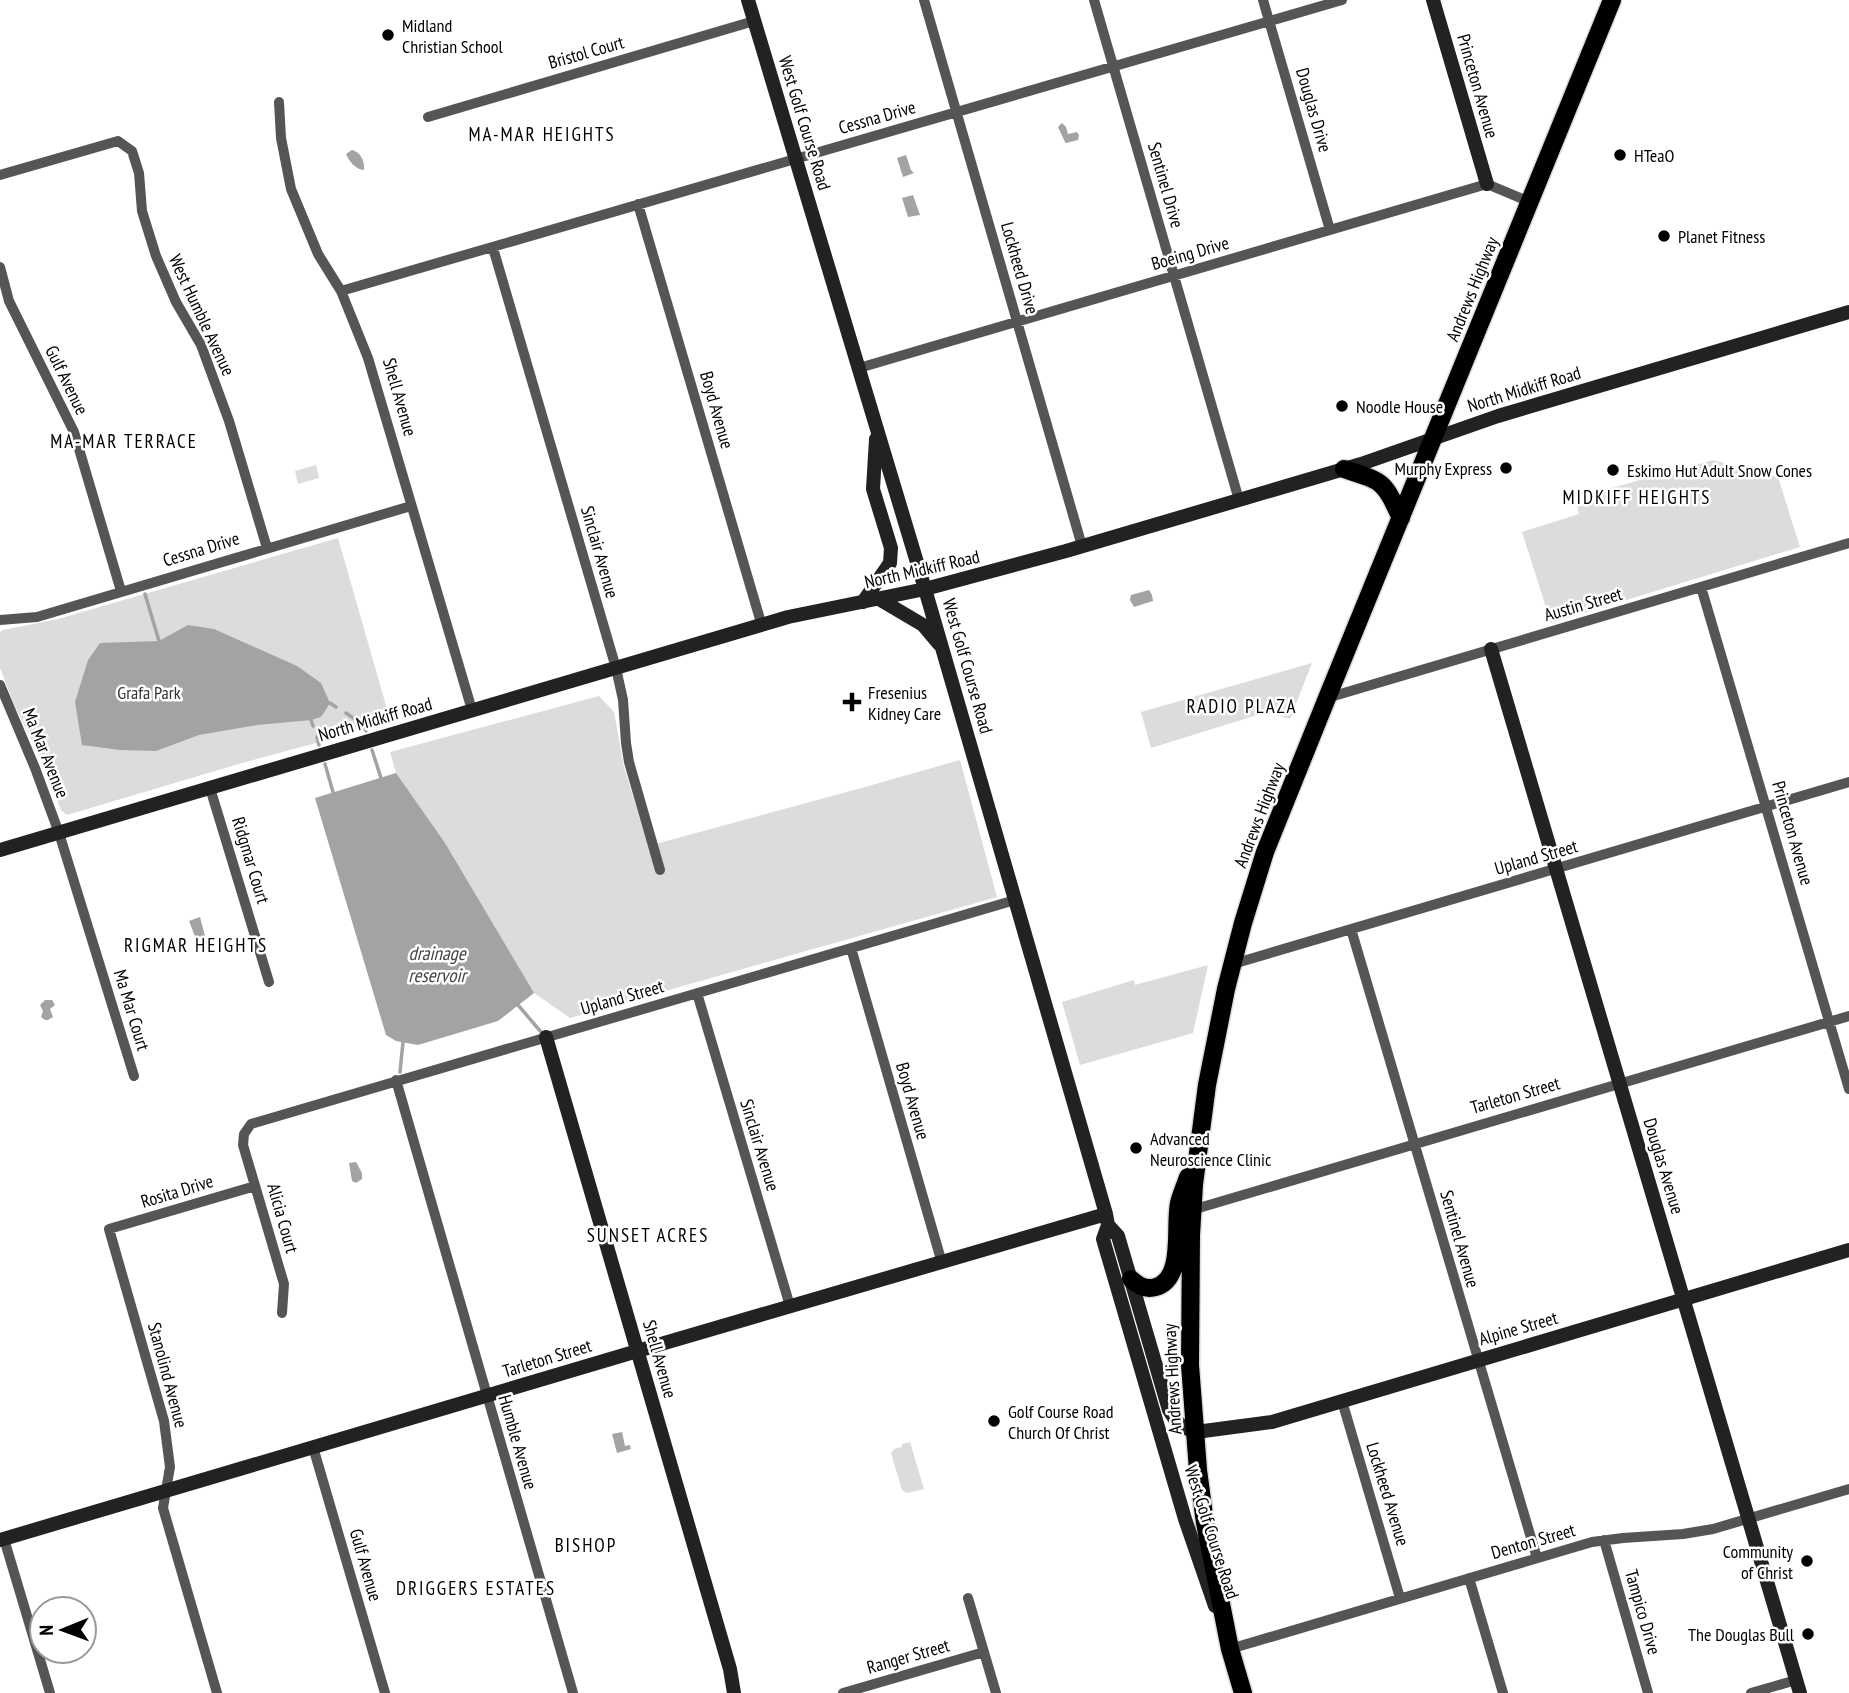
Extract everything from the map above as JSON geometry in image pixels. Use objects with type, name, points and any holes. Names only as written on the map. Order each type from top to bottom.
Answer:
[{"type":"main road","name":"West Golf Course Road","points":[[748,0],[942,646],[1107,1219],[1118,1236],[1169,1410],[1184,1429],[1196,1432]]},
{"type":"main road","name":"Princeton Avenue","points":[[1433,0],[1487,184]]},
{"type":"main road","name":"Andrews Highway","points":[[1243,1693],[1230,1648],[1205,1523],[1190,1365],[1192,1210],[1199,1144],[1216,1037],[1233,964],[1265,852],[1612,0]]},
{"type":"main road","name":"North Midkiff Road","points":[[0,850],[788,617],[925,589],[1082,547],[1345,470],[1498,416],[1849,312]]},
{"type":"main road","points":[[863,602],[890,563],[891,548],[873,489],[877,427]]},
{"type":"main road","points":[[1345,470],[1382,483],[1401,518]]},
{"type":"main road","points":[[879,599],[923,625],[942,646]]},
{"type":"main road","name":"Douglas Avenue","points":[[1491,649],[1798,1686]]},
{"type":"main road","name":"Shell Avenue","points":[[546,1037],[727,1657],[733,1693]]},
{"type":"main road","points":[[1131,1279],[1144,1287],[1153,1288],[1167,1281],[1174,1268],[1179,1205],[1199,1144]]},
{"type":"main road","name":"West Golf Course Road","points":[[1107,1219],[1103,1239],[1185,1520],[1230,1648]]},
{"type":"main road","name":"Tarleton Street","points":[[2,1540],[790,1306],[1107,1219]]},
{"type":"main road","name":"Alpine Street","points":[[1196,1432],[1272,1422],[1849,1250]]},
{"type":"street","name":"Lockheed Drive","points":[[923,0],[1082,547]]},
{"type":"street","name":"Sentinel Drive","points":[[1094,0],[1239,500]]},
{"type":"street","name":"Douglas Drive","points":[[1263,0],[1330,230]]},
{"type":"street","name":"Cessna Drive","points":[[341,291],[1342,0]]},
{"type":"street","name":"Bristol Court","points":[[428,117],[754,21]]},
{"type":"street","name":"Shell Avenue","points":[[279,102],[281,138],[291,189],[318,254],[341,291],[369,358],[472,710]]},
{"type":"street","name":"West Humble Avenue","points":[[0,175],[118,141],[132,151],[139,173],[142,211],[156,256],[176,302],[201,345],[229,421],[267,548]]},
{"type":"street","points":[[1487,184],[1530,202]]},
{"type":"street","name":"Boeing Drive","points":[[859,368],[1487,184]]},
{"type":"street","name":"Boyd Avenue","points":[[638,204],[762,626]]},
{"type":"street","name":"Sinclair Avenue","points":[[493,248],[616,668],[623,700],[629,762],[660,870]]},
{"type":"street","name":"Gulf Avenue","points":[[0,267],[9,301],[74,432],[121,591]]},
{"type":"street","name":"Cessna Drive","points":[[0,620],[37,617],[411,506]]},
{"type":"street","name":"Austin Street","points":[[1326,698],[1849,543]]},
{"type":"street","name":"Princeton Avenue","points":[[1701,587],[1849,1089]]},
{"type":"street","name":"Ma Mar Avenue","points":[[0,685],[60,833]]},
{"type":"street","name":"Upland Street","points":[[1233,964],[1849,782]]},
{"type":"street","name":"Ridgmar Court","points":[[210,788],[269,982]]},
{"type":"street","name":"Ma Mar Court","points":[[60,833],[134,1076]]},
{"type":"street","name":"Upland Street","points":[[244,1135],[251,1124],[1015,900]]},
{"type":"street","name":"Sentinel Avenue","points":[[1351,929],[1537,1558]]},
{"type":"street","name":"Boyd Avenue","points":[[851,948],[942,1263]]},
{"type":"street","name":"Sinclair Avenue","points":[[697,993],[790,1306]]},
{"type":"street","name":"Tarleton Street","points":[[1192,1210],[1849,1016]]},
{"type":"street","name":"Humble Avenue","points":[[396,1080],[573,1693]]},
{"type":"street","name":"Alicia Court","points":[[244,1135],[243,1145],[284,1284],[282,1313]]},
{"type":"street","name":"Rosita Drive","points":[[109,1229],[255,1186]]},
{"type":"street","name":"Stanolind Avenue","points":[[109,1229],[164,1422],[170,1467],[163,1508],[218,1693]]},
{"type":"street","name":"Lockheed Avenue","points":[[1342,1401],[1400,1598]]},
{"type":"street","name":"Gulf Avenue","points":[[313,1447],[385,1693]]},
{"type":"street","name":"Denton Street","points":[[1230,1648],[1592,1542],[1713,1529],[1849,1489]]},
{"type":"street","points":[[2,1540],[50,1693]]},
{"type":"street","name":"Tampico Drive","points":[[1604,1540],[1648,1693]]},
{"type":"street","points":[[1469,1578],[1503,1693]]},
{"type":"street","points":[[968,1598],[996,1693]]},
{"type":"street","name":"Ranger Street","points":[[843,1693],[866,1690],[984,1652]]},
{"type":"street","points":[[1751,1693],[1798,1686]]},
{"type":"green space","points":[[1713,460],[1778,477],[1800,547],[1551,623],[1522,532],[1579,514],[1575,498]]},
{"type":"green space","points":[[316,465],[319,478],[298,484],[295,471]]},
{"type":"green space","name":"Grafa Park","points":[[338,538],[388,719],[338,737],[67,815],[61,810],[0,668],[0,632],[58,619]]},
{"type":"green space","points":[[1312,663],[1290,719],[1267,712],[1151,748],[1141,712]]},
{"type":"green space","points":[[599,696],[614,712],[624,767],[648,846],[960,760],[997,897],[570,1018],[534,993],[396,773],[390,752]]},
{"type":"green space","points":[[1208,965],[1193,1033],[1080,1065],[1062,1002],[1134,980],[1135,985]]},
{"type":"green space","points":[[910,1442],[924,1489],[907,1493],[902,1490],[891,1453],[902,1447],[902,1444]]},
{"type":"water","points":[[1062,123],[1068,134],[1077,132],[1078,140],[1065,142],[1058,127]]},
{"type":"water","points":[[352,150],[362,158],[364,170],[356,167],[346,154]]},
{"type":"water","points":[[906,155],[914,173],[903,177],[897,158]]},
{"type":"water","points":[[913,195],[920,215],[908,217],[902,198]]},
{"type":"water","points":[[1149,590],[1153,601],[1134,607],[1130,600],[1131,595]]},
{"type":"water","points":[[188,625],[214,629],[297,666],[321,683],[330,703],[321,717],[311,720],[257,725],[199,735],[156,751],[82,745],[75,702],[88,660],[100,643],[159,641]]},
{"type":"water","name":"drainage reservoir","points":[[396,773],[445,843],[534,993],[498,1021],[418,1045],[396,1041],[386,1035],[315,798]]},
{"type":"water","points":[[200,917],[205,936],[196,939],[189,921]]},
{"type":"water","points":[[45,1000],[52,1000],[55,1005],[50,1009],[53,1017],[48,1020],[41,1017],[43,1011],[40,1005]]},
{"type":"water","points":[[356,1162],[362,1179],[356,1183],[352,1181],[349,1163]]},
{"type":"water","points":[[622,1432],[625,1446],[630,1445],[631,1449],[617,1453],[612,1434]]},
{"type":"waterway","points":[[145,594],[159,641]]},
{"type":"waterway","points":[[330,703],[336,707]]},
{"type":"waterway","points":[[346,713],[363,725],[366,731]]},
{"type":"waterway","points":[[311,720],[313,726]]},
{"type":"waterway","points":[[317,737],[319,745]]},
{"type":"waterway","points":[[372,750],[381,778]]},
{"type":"waterway","points":[[325,764],[333,792]]},
{"type":"waterway","points":[[518,1005],[541,1032]]},
{"type":"waterway","points":[[400,1072],[403,1042]]},
{"type":"place","name":"Midland Christian School","points":[[388,35]]},
{"type":"place","name":"HTeaO","points":[[1620,155]]},
{"type":"place","name":"Planet Fitness","points":[[1664,236]]},
{"type":"place","name":"Noodle House","points":[[1342,406]]},
{"type":"place","name":"Murphy Express","points":[[1506,468]]},
{"type":"place","name":"Eskimo Hut Adult Snow Cones","points":[[1613,470]]},
{"type":"place","name":"Fresenius Kidney Care","points":[[852,702]]},
{"type":"place","name":"Advanced Neuroscience Clinic","points":[[1136,1148]]},
{"type":"place","name":"Golf Course Road Church Of Christ","points":[[994,1421]]},
{"type":"place","name":"Community of Christ","points":[[1807,1561]]},
{"type":"place","name":"The Douglas Bull","points":[[1808,1634]]},
{"type":"district","name":"MA-MAR HEIGHTS","points":[[542,134]]},
{"type":"district","name":"MA-MAR TERRACE","points":[[124,441]]},
{"type":"district","name":"MIDKIFF HEIGHTS","points":[[1637,497]]},
{"type":"district","name":"RADIO PLAZA","points":[[1242,706]]},
{"type":"district","name":"RIGMAR HEIGHTS","points":[[196,945]]},
{"type":"district","name":"SUNSET ACRES","points":[[648,1235]]},
{"type":"district","name":"BISHOP","points":[[586,1545]]},
{"type":"district","name":"DRIGGERS ESTATES","points":[[476,1588]]}]
